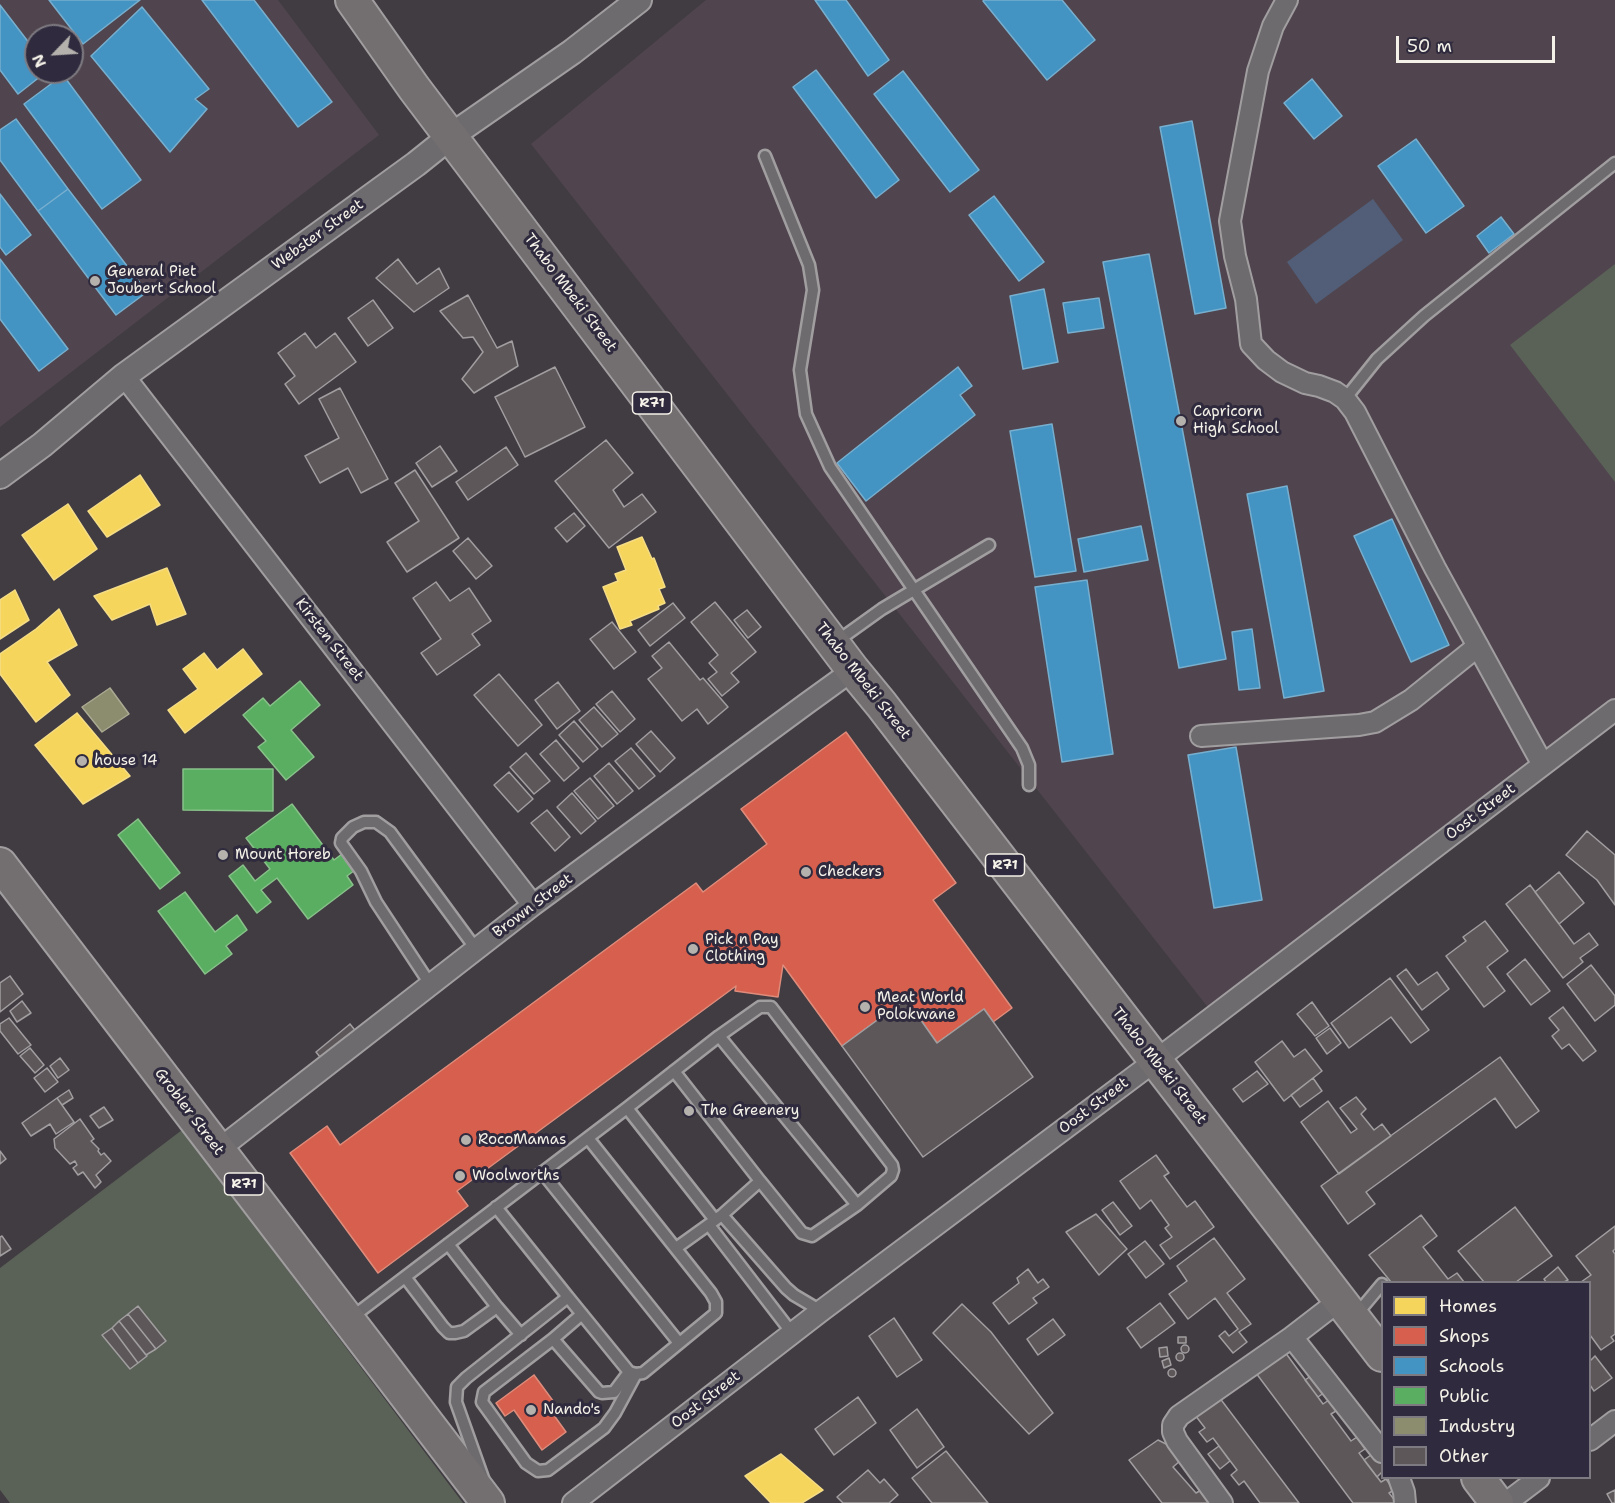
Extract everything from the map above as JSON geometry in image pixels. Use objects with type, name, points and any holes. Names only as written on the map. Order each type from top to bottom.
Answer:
[{"type":"main road","name":"Thabo Mbeki Street","points":[[352,0],[414,88],[834,644],[1381,1352]]},
{"type":"main road","name":"Grobler Street","points":[[0,864],[488,1503]]},
{"type":"main road","points":[[1479,1479],[1497,1503]]},
{"type":"street","name":"Webster Street","points":[[0,476],[42,445],[124,376],[416,164],[451,136],[572,52],[639,0]]},
{"type":"street","points":[[1287,0],[1273,26],[1258,71],[1230,221],[1235,256],[1246,299],[1251,344],[1266,360],[1282,372],[1305,383],[1335,392],[1346,399],[1543,765]]},
{"type":"street","name":"Kirsten Street","points":[[124,376],[533,905]]},
{"type":"street","points":[[1201,736],[1375,722],[1412,700],[1478,646]]},
{"type":"street","name":"Brown Street","points":[[218,1150],[533,905],[854,670]]},
{"type":"street","name":"Oost Street","points":[[573,1503],[792,1333],[1615,710]]},
{"type":"street","points":[[1222,1503],[1177,1441],[1173,1425],[1179,1416],[1292,1337],[1347,1309]]},
{"type":"street","points":[[1292,1337],[1381,1449]]},
{"type":"street","points":[[1591,1439],[1615,1421]]},
{"type":"street","points":[[1399,1479],[1405,1503]]},
{"type":"street","points":[[1506,1503],[1538,1479]]},
{"type":"lane","points":[[765,156],[809,265],[813,290],[800,370],[806,414],[831,467],[1022,748],[1029,765],[1029,785]]},
{"type":"lane","points":[[1346,399],[1377,359],[1424,316],[1615,163]]},
{"type":"lane","points":[[834,644],[882,609],[990,545]]},
{"type":"lane","points":[[430,984],[376,902],[357,864],[341,843],[342,838],[353,827],[364,822],[376,822],[390,832],[476,949]]},
{"type":"lane","points":[[348,1320],[719,1036],[760,1007],[771,1007],[892,1165],[891,1176],[857,1205],[812,1236],[807,1236],[802,1233],[760,1181],[674,1071]]},
{"type":"lane","points":[[719,1036],[857,1205]]},
{"type":"lane","points":[[627,1108],[715,1220],[792,1333]]},
{"type":"lane","points":[[553,1339],[599,1392],[614,1392],[633,1373],[643,1373],[716,1313],[716,1302],[711,1293],[588,1138]]},
{"type":"lane","points":[[542,1172],[679,1343]]},
{"type":"lane","points":[[676,1248],[715,1220],[760,1181]]},
{"type":"lane","points":[[496,1207],[633,1373]]},
{"type":"lane","points":[[715,1220],[794,1295],[821,1311]]},
{"type":"lane","points":[[448,1244],[521,1335]]},
{"type":"lane","points":[[405,1277],[449,1333],[465,1331],[497,1307]]},
{"type":"lane","points":[[1347,1309],[1381,1285]]},
{"type":"lane","points":[[492,1503],[456,1402],[457,1387],[568,1297]]},
{"type":"lane","points":[[582,1314],[484,1392],[482,1402],[526,1463],[537,1471],[548,1470],[603,1428],[615,1413],[633,1373]]},
{"type":"shaded area","name":"General Piet Joubert School","points":[[0,0],[278,0],[379,135],[0,427]]},
{"type":"shaded area","name":"Capricorn High School","points":[[706,0],[1615,0],[1615,699],[1210,1010],[531,144]]},
{"type":"shaded area","points":[[1615,264],[1615,482],[1510,345]]},
{"type":"shaded area","points":[[182,1130],[463,1503],[10,1503],[0,1490],[0,1268]]},
{"type":"water","points":[[1373,199],[1403,240],[1316,304],[1287,262]]},
{"type":"building: Homes","points":[[140,475],[160,505],[107,537],[88,511]]},
{"type":"building: Homes","points":[[68,504],[97,549],[54,580],[22,535]]},
{"type":"building: Homes","points":[[642,537],[652,559],[654,558],[665,587],[659,589],[665,603],[658,606],[659,609],[630,621],[632,625],[620,629],[603,587],[618,581],[615,574],[626,570],[617,547]]},
{"type":"building: Homes","points":[[167,568],[186,614],[157,625],[150,604],[112,620],[94,596]]},
{"type":"building: Homes","points":[[15,590],[29,620],[0,639],[0,600]]},
{"type":"building: Homes","points":[[59,609],[77,645],[47,662],[70,695],[36,722],[0,674],[0,654],[36,629]]},
{"type":"building: Homes","points":[[243,649],[262,674],[185,733],[168,710],[198,689],[183,669],[204,653],[217,670]]},
{"type":"building: Homes","name":"house 14","points":[[77,713],[130,776],[83,804],[35,745]]},
{"type":"building: Homes","points":[[781,1454],[823,1490],[802,1503],[771,1503],[745,1476]]},
{"type":"building: Shops","points":[[846,732],[956,883],[933,900],[1012,1008],[993,1022],[984,1009],[937,1043],[906,999],[842,1046],[783,965],[778,997],[735,991],[736,986],[457,1191],[468,1206],[378,1273],[290,1153],[327,1126],[340,1145],[696,883],[703,892],[767,844],[741,809]]},
{"type":"building: Shops","points":[[534,1375],[559,1409],[553,1414],[566,1432],[542,1450],[514,1410],[505,1416],[496,1403]]},
{"type":"building: Schools","points":[[49,0],[140,0],[84,43],[84,24],[68,24]]},
{"type":"building: Schools","points":[[202,0],[254,0],[332,102],[298,127]]},
{"type":"building: Schools","points":[[815,0],[846,0],[889,60],[868,76]]},
{"type":"building: Schools","points":[[984,0],[1062,0],[1095,40],[1047,80]]},
{"type":"building: Schools","points":[[0,5],[24,36],[24,84],[31,84],[18,94],[0,70]]},
{"type":"building: Schools","points":[[142,7],[209,89],[195,99],[207,109],[170,152],[91,56]]},
{"type":"building: Schools","points":[[816,70],[899,180],[876,198],[793,87]]},
{"type":"building: Schools","points":[[903,71],[979,170],[950,192],[874,94]]},
{"type":"building: Schools","points":[[1312,79],[1342,116],[1314,139],[1284,103]]},
{"type":"building: Schools","points":[[51,84],[70,84],[141,180],[102,209],[24,104]]},
{"type":"building: Schools","points":[[16,119],[68,189],[38,211],[0,160],[0,130]]},
{"type":"building: Schools","points":[[1192,121],[1226,308],[1195,314],[1160,127]]},
{"type":"building: Schools","points":[[1416,139],[1464,206],[1426,233],[1378,166]]},
{"type":"building: Schools","points":[[68,189],[147,292],[116,315],[38,211]]},
{"type":"building: Schools","points":[[0,194],[31,235],[6,255],[0,247]]},
{"type":"building: Schools","points":[[994,196],[1044,262],[1019,281],[969,215]]},
{"type":"building: Schools","points":[[1501,217],[1514,234],[1489,253],[1477,236]]},
{"type":"building: Schools","points":[[1149,254],[1226,659],[1179,668],[1103,262]]},
{"type":"building: Schools","points":[[0,259],[68,349],[39,371],[0,319]]},
{"type":"building: Schools","points":[[1044,289],[1058,362],[1023,369],[1010,296]]},
{"type":"building: Schools","points":[[1099,298],[1104,328],[1068,333],[1063,303]]},
{"type":"building: Schools","points":[[958,367],[972,386],[960,395],[975,415],[866,501],[837,463]]},
{"type":"building: Schools","points":[[1052,424],[1076,571],[1035,577],[1010,431]]},
{"type":"building: Schools","points":[[1287,486],[1324,691],[1284,698],[1247,494]]},
{"type":"building: Schools","points":[[1392,519],[1449,645],[1411,662],[1354,536]]},
{"type":"building: Schools","points":[[1141,526],[1148,560],[1084,572],[1078,539]]},
{"type":"building: Schools","points":[[1087,580],[1113,754],[1062,762],[1035,587]]},
{"type":"building: Schools","points":[[1252,629],[1260,688],[1239,690],[1232,632]]},
{"type":"building: Schools","points":[[1236,747],[1262,900],[1214,908],[1188,755]]},
{"type":"building: Public","points":[[300,681],[320,705],[291,730],[314,757],[286,780],[258,747],[266,741],[243,715],[263,698],[270,706]]},
{"type":"building: Public","points":[[183,769],[273,769],[273,811],[183,810]]},
{"type":"building: Public","points":[[292,804],[334,860],[342,854],[355,870],[347,876],[353,885],[308,919],[277,878],[261,890],[271,902],[257,913],[229,876],[243,865],[255,881],[270,869],[246,838]]},
{"type":"building: Public","points":[[138,819],[180,873],[160,889],[118,835]]},
{"type":"building: Public","points":[[185,892],[215,932],[237,915],[247,930],[226,946],[232,954],[205,974],[158,911]]},
{"type":"building: Industry","points":[[110,688],[129,714],[102,732],[82,707]]},
{"type":"building: Other","points":[[398,259],[417,284],[439,268],[449,288],[414,312],[376,278]]},
{"type":"building: Other","points":[[468,295],[497,348],[512,341],[518,366],[474,393],[462,379],[483,352],[473,337],[463,338],[440,311]]},
{"type":"building: Other","points":[[373,300],[393,328],[368,346],[348,318]]},
{"type":"building: Other","points":[[305,333],[316,348],[335,333],[356,362],[299,404],[285,384],[295,376],[278,353]]},
{"type":"building: Other","points":[[555,367],[585,427],[525,457],[495,397]]},
{"type":"building: Other","points":[[340,388],[388,479],[361,493],[348,468],[320,483],[305,456],[339,438],[319,399]]},
{"type":"building: Other","points":[[606,440],[633,473],[613,490],[624,507],[642,494],[656,512],[609,548],[555,481]]},
{"type":"building: Other","points":[[440,446],[457,471],[432,487],[416,463]]},
{"type":"building: Other","points":[[506,447],[518,465],[468,500],[456,482]]},
{"type":"building: Other","points":[[415,470],[459,538],[407,572],[387,542],[419,521],[395,483]]},
{"type":"building: Other","points":[[574,513],[585,526],[567,542],[555,528]]},
{"type":"building: Other","points":[[468,538],[492,566],[476,579],[453,551]]},
{"type":"building: Other","points":[[436,582],[450,601],[469,588],[491,621],[472,634],[480,645],[437,675],[421,653],[441,639],[413,598]]},
{"type":"building: Other","points":[[715,602],[756,652],[731,673],[739,682],[722,696],[708,679],[717,672],[709,663],[718,655],[691,622]]},
{"type":"building: Other","points":[[673,603],[685,618],[650,646],[638,630]]},
{"type":"building: Other","points":[[747,610],[761,627],[748,638],[734,620]]},
{"type":"building: Other","points":[[612,622],[636,652],[614,669],[590,639]]},
{"type":"building: Other","points":[[669,642],[700,680],[703,678],[728,707],[708,724],[697,709],[682,721],[648,679],[662,668],[652,656]]},
{"type":"building: Other","points":[[499,674],[542,725],[518,746],[474,695]]},
{"type":"building: Other","points":[[558,682],[580,711],[557,729],[535,700]]},
{"type":"building: Other","points":[[612,691],[635,719],[620,732],[596,704]]},
{"type":"building: Other","points":[[594,707],[618,734],[602,747],[579,720]]},
{"type":"building: Other","points":[[574,721],[598,749],[583,762],[559,735]]},
{"type":"building: Other","points":[[651,731],[675,758],[660,772],[636,744]]},
{"type":"building: Other","points":[[556,740],[579,768],[564,781],[540,754]]},
{"type":"building: Other","points":[[631,748],[655,776],[639,789],[615,761]]},
{"type":"building: Other","points":[[526,753],[550,781],[534,794],[510,767]]},
{"type":"building: Other","points":[[609,763],[633,791],[617,804],[594,776]]},
{"type":"building: Other","points":[[509,772],[533,799],[518,812],[494,785]]},
{"type":"building: Other","points":[[590,778],[614,806],[598,819],[574,791]]},
{"type":"building: Other","points":[[572,793],[596,821],[581,834],[557,807]]},
{"type":"building: Other","points":[[547,810],[570,837],[555,851],[531,823]]},
{"type":"building: Other","points":[[1587,831],[1615,855],[1615,905],[1597,880],[1566,855]]},
{"type":"building: Other","points":[[1559,872],[1584,903],[1559,924],[1535,892]]},
{"type":"building: Other","points":[[1530,885],[1574,944],[1589,933],[1598,945],[1580,958],[1583,962],[1563,978],[1506,904]]},
{"type":"building: Other","points":[[1485,921],[1508,951],[1487,967],[1505,991],[1484,1007],[1446,956],[1466,941],[1463,937]]},
{"type":"building: Other","points":[[1525,959],[1550,991],[1531,1005],[1507,974]]},
{"type":"building: Other","points":[[1591,965],[1615,996],[1615,1005],[1595,1021],[1567,984]]},
{"type":"building: Other","points":[[1406,969],[1418,985],[1437,972],[1449,989],[1422,1010],[1397,976]]},
{"type":"building: Other","points":[[10,976],[23,994],[0,1012],[0,983]]},
{"type":"building: Other","points":[[1390,978],[1429,1030],[1411,1043],[1391,1017],[1349,1048],[1331,1023]]},
{"type":"building: Other","points":[[906,999],[937,1043],[984,1009],[1033,1077],[923,1157],[842,1046]]},
{"type":"building: Other","points":[[22,1001],[31,1013],[17,1022],[10,1011]]},
{"type":"building: Other","points":[[1312,1002],[1329,1026],[1315,1036],[1297,1014]]},
{"type":"building: Other","points":[[1563,1007],[1596,1051],[1583,1061],[1569,1044],[1562,1049],[1552,1036],[1559,1030],[1549,1018]]},
{"type":"building: Other","points":[[9,1018],[31,1045],[18,1054],[0,1031],[0,1024]]},
{"type":"building: Other","points":[[350,1024],[358,1034],[324,1062],[316,1052]]},
{"type":"building: Other","points":[[1330,1028],[1341,1043],[1327,1054],[1316,1038]]},
{"type":"building: Other","points":[[1282,1041],[1294,1057],[1305,1049],[1322,1071],[1284,1101],[1255,1062]]},
{"type":"building: Other","points":[[30,1048],[44,1065],[35,1073],[20,1056]]},
{"type":"building: Other","points":[[1500,1057],[1539,1111],[1516,1128],[1495,1098],[1366,1192],[1375,1204],[1348,1224],[1321,1186]]},
{"type":"building: Other","points":[[60,1058],[69,1070],[58,1078],[50,1066]]},
{"type":"building: Other","points":[[47,1068],[58,1082],[45,1092],[34,1078]]},
{"type":"building: Other","points":[[1257,1071],[1268,1084],[1243,1102],[1233,1089]]},
{"type":"building: Other","points":[[1313,1078],[1322,1091],[1300,1107],[1291,1095]]},
{"type":"building: Other","points":[[69,1090],[73,1098],[62,1105],[57,1098]]},
{"type":"building: Other","points":[[1356,1097],[1366,1109],[1361,1114],[1374,1130],[1382,1124],[1391,1136],[1339,1174],[1301,1122],[1328,1101],[1351,1133],[1357,1129],[1340,1108]]},
{"type":"building: Other","points":[[57,1098],[74,1122],[56,1134],[50,1124],[31,1136],[22,1123]]},
{"type":"building: Other","points":[[104,1107],[113,1120],[99,1128],[90,1116]]},
{"type":"building: Other","points":[[80,1119],[94,1139],[91,1141],[99,1149],[98,1151],[101,1155],[104,1153],[111,1161],[96,1175],[101,1182],[95,1188],[83,1172],[78,1175],[73,1168],[77,1165],[75,1161],[70,1164],[55,1148],[54,1139]]},
{"type":"building: Other","points":[[0,1151],[6,1159],[0,1164]]},
{"type":"building: Other","points":[[1156,1155],[1169,1173],[1164,1176],[1187,1207],[1195,1201],[1214,1227],[1170,1259],[1160,1245],[1172,1237],[1165,1228],[1169,1225],[1151,1200],[1140,1209],[1120,1181]]},
{"type":"building: Other","points":[[1113,1202],[1132,1226],[1120,1235],[1102,1210]]},
{"type":"building: Other","points":[[1515,1207],[1552,1256],[1517,1281],[1483,1281],[1458,1251]]},
{"type":"building: Other","points":[[1096,1214],[1127,1249],[1099,1275],[1066,1232]]},
{"type":"building: Other","points":[[1421,1215],[1437,1236],[1423,1247],[1448,1279],[1457,1273],[1463,1281],[1390,1281],[1369,1255]]},
{"type":"building: Other","points":[[1615,1226],[1615,1249],[1613,1251],[1615,1254],[1615,1334],[1611,1337],[1614,1341],[1601,1350],[1591,1336],[1591,1281],[1582,1281],[1591,1275],[1576,1256]]},
{"type":"building: Other","points":[[2,1236],[11,1249],[0,1256],[0,1237]]},
{"type":"building: Other","points":[[1214,1238],[1245,1279],[1227,1293],[1251,1324],[1239,1332],[1247,1342],[1233,1353],[1219,1336],[1225,1331],[1229,1336],[1238,1329],[1215,1298],[1188,1319],[1169,1294],[1187,1281],[1177,1266]]},
{"type":"building: Other","points":[[1145,1241],[1164,1264],[1146,1278],[1128,1254]]},
{"type":"building: Other","points":[[1558,1267],[1568,1280],[1545,1281],[1544,1279]]},
{"type":"building: Other","points":[[1028,1269],[1038,1283],[1043,1279],[1049,1287],[1033,1298],[1037,1303],[1009,1324],[993,1303],[1019,1283],[1017,1278]]},
{"type":"building: Other","points":[[1160,1303],[1175,1323],[1141,1348],[1127,1328]]},
{"type":"building: Other","points":[[962,1304],[991,1332],[1053,1413],[1029,1434],[933,1333]]},
{"type":"building: Other","points":[[138,1306],[166,1341],[156,1349],[128,1314]]},
{"type":"building: Other","points":[[128,1314],[156,1349],[146,1355],[119,1321]]},
{"type":"building: Other","points":[[894,1318],[922,1360],[897,1377],[869,1336]]},
{"type":"building: Other","points":[[1053,1319],[1065,1335],[1038,1355],[1027,1339]]},
{"type":"building: Other","points":[[119,1321],[147,1356],[138,1363],[112,1328]]},
{"type":"building: Other","points":[[112,1328],[138,1363],[130,1369],[102,1335]]},
{"type":"building: Other","points":[[1178,1337],[1186,1337],[1186,1343],[1178,1343]]},
{"type":"building: Other","points":[[1185,1345],[1189,1349],[1185,1353],[1181,1349]]},
{"type":"building: Other","points":[[1167,1347],[1168,1356],[1160,1357],[1159,1348]]},
{"type":"building: Other","points":[[1282,1348],[1323,1404],[1329,1400],[1336,1411],[1331,1414],[1351,1441],[1357,1437],[1365,1449],[1359,1453],[1381,1482],[1386,1479],[1394,1490],[1389,1493],[1397,1503],[1353,1503],[1253,1369]]},
{"type":"building: Other","points":[[1180,1353],[1184,1357],[1180,1361],[1176,1357]]},
{"type":"building: Other","points":[[1595,1356],[1612,1378],[1594,1391],[1591,1386],[1591,1360]]},
{"type":"building: Other","points":[[1169,1358],[1171,1365],[1164,1368],[1162,1361]]},
{"type":"building: Other","points":[[1172,1369],[1176,1373],[1172,1377],[1168,1373]]},
{"type":"building: Other","points":[[1314,1374],[1328,1390],[1318,1397],[1305,1380]]},
{"type":"building: Other","points":[[858,1397],[876,1423],[834,1455],[815,1429]]},
{"type":"building: Other","points":[[1219,1397],[1299,1503],[1260,1503],[1244,1481],[1239,1485],[1231,1475],[1237,1470],[1213,1438],[1207,1442],[1199,1432],[1205,1428],[1195,1415]]},
{"type":"building: Other","points":[[917,1409],[944,1447],[917,1468],[890,1430]]},
{"type":"building: Other","points":[[1158,1440],[1172,1447],[1180,1461],[1173,1467],[1196,1493],[1203,1489],[1210,1501],[1207,1503],[1162,1503],[1129,1460]]},
{"type":"building: Other","points":[[1219,1446],[1230,1461],[1220,1469],[1208,1454]]},
{"type":"building: Other","points":[[946,1451],[988,1503],[932,1503],[912,1478]]},
{"type":"building: Other","points":[[1375,1452],[1381,1461],[1381,1473],[1377,1477],[1364,1460]]},
{"type":"building: Other","points":[[868,1470],[880,1483],[884,1479],[898,1495],[889,1503],[843,1503],[837,1497]]},
{"type":"building: Other","points":[[1615,1490],[1615,1503],[1612,1503],[1607,1494]]},
{"type":"place","name":"General Piet Joubert School","points":[[95,281]]},
{"type":"place","name":"Capricorn High School","points":[[1181,421]]},
{"type":"place","name":"house 14","points":[[82,761]]},
{"type":"place","name":"Mount Horeb","points":[[223,855]]},
{"type":"place","name":"Checkers","points":[[806,872]]},
{"type":"place","name":"Pick n Pay Clothing","points":[[693,949]]},
{"type":"place","name":"Meat World Polokwane","points":[[865,1007]]},
{"type":"place","name":"The Greenery","points":[[689,1111]]},
{"type":"place","name":"RocoMamas","points":[[466,1140]]},
{"type":"place","name":"Woolworths","points":[[460,1176]]},
{"type":"place","name":"Nando's","points":[[531,1410]]}]
